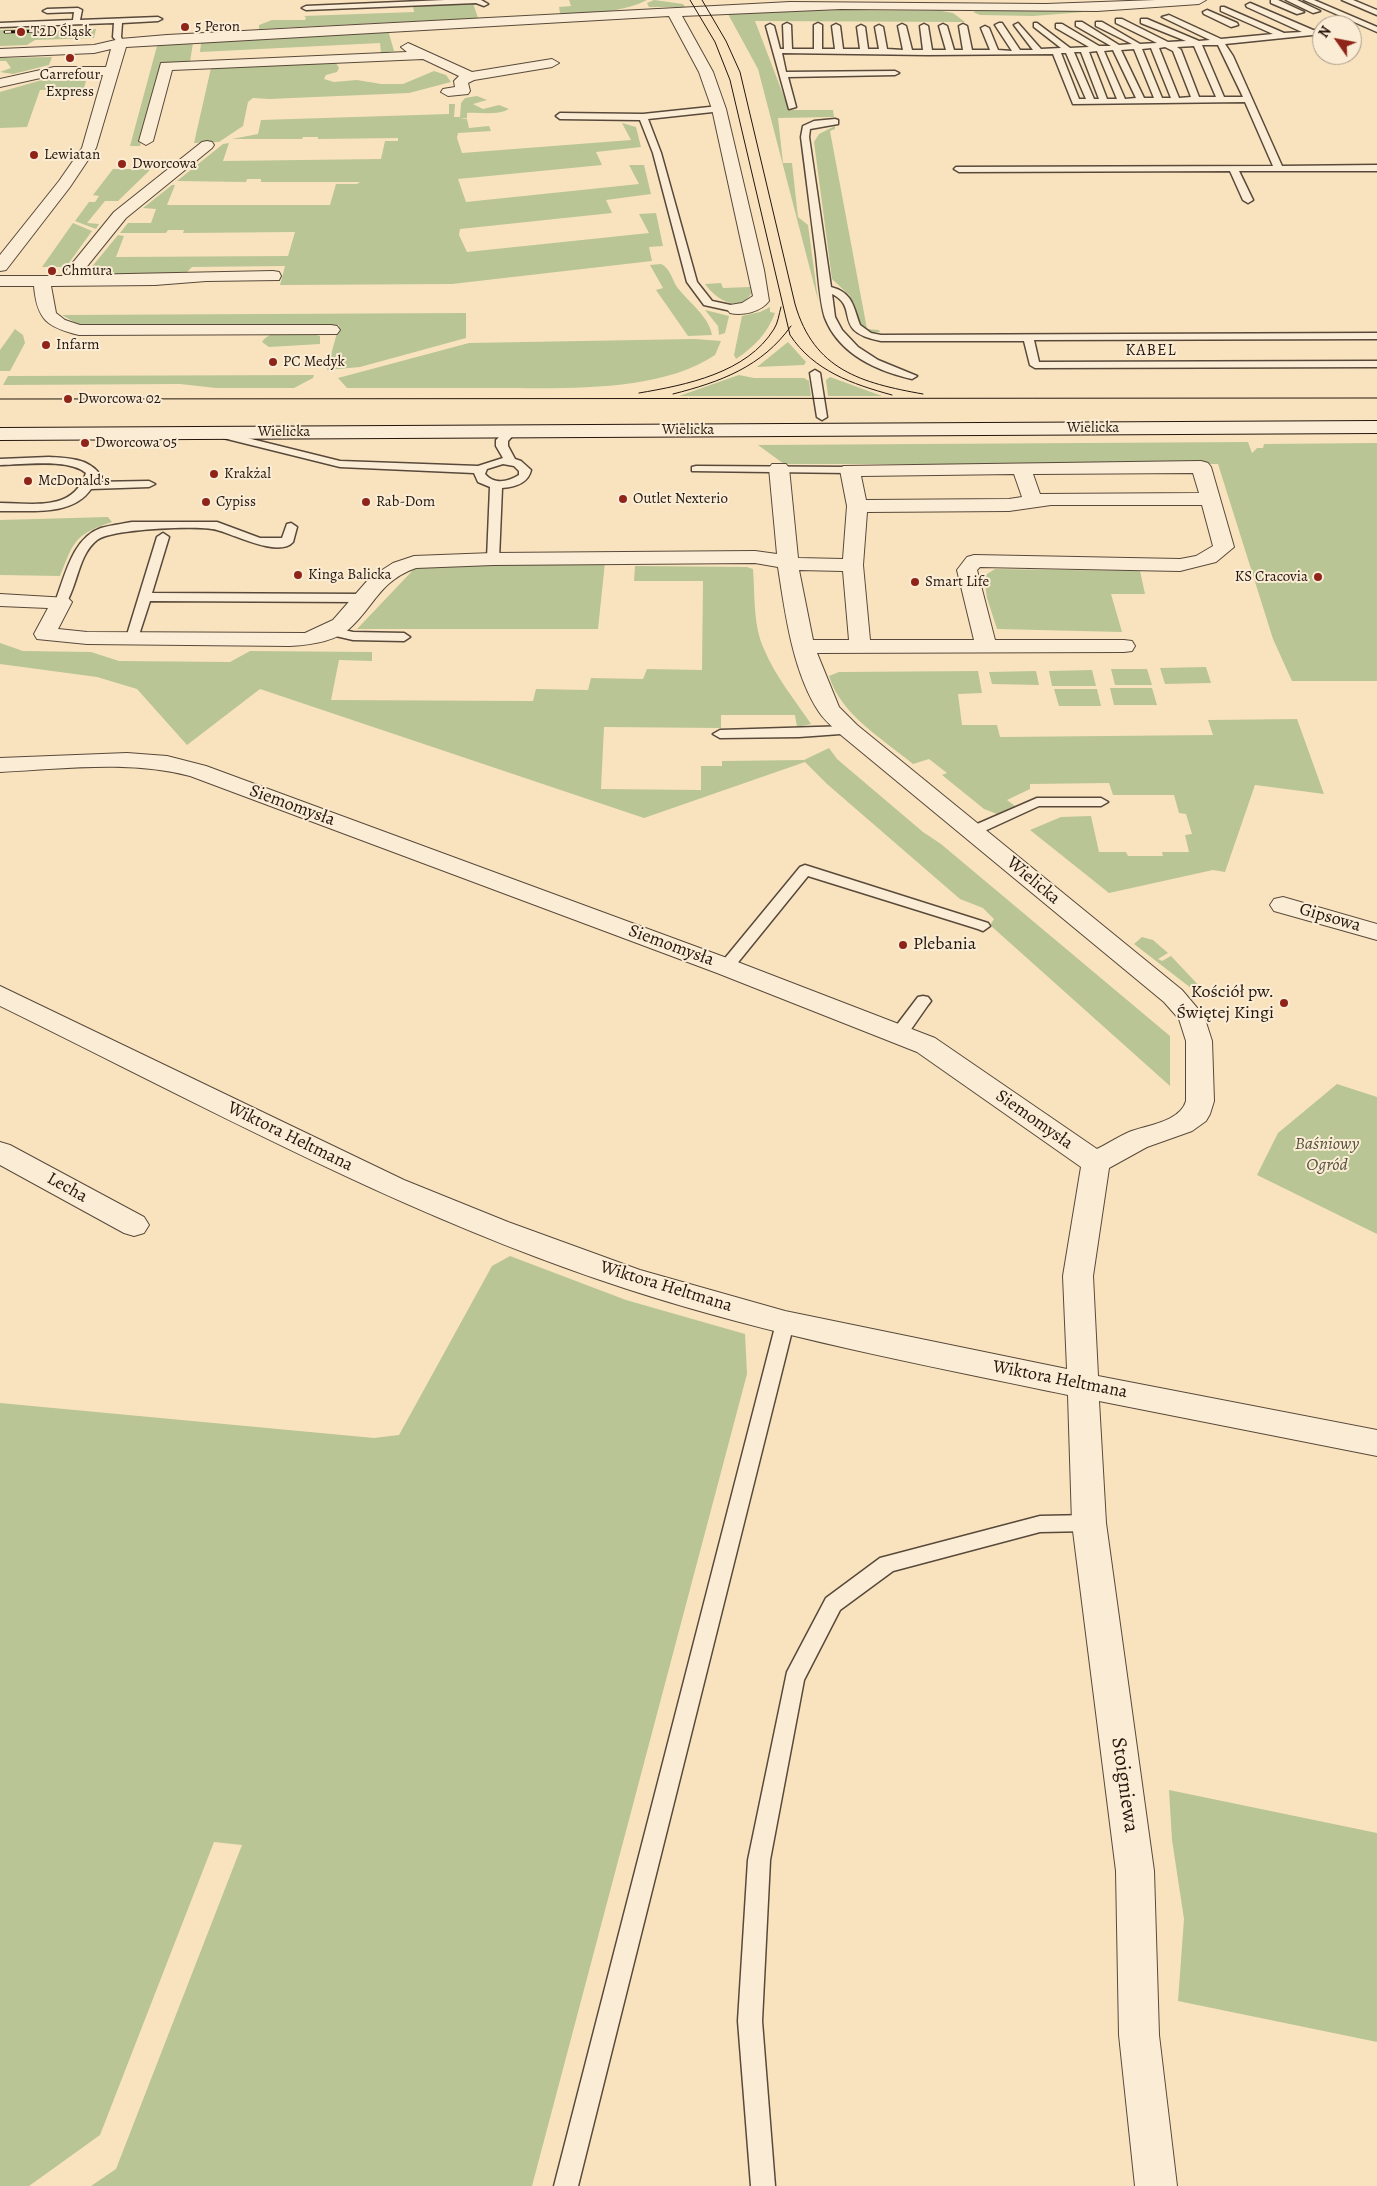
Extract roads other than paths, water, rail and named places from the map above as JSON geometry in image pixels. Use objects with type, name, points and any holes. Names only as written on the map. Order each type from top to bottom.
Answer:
[{"type":"street","points":[[0,53],[94,49],[120,43],[399,26],[673,12],[859,5],[1092,8],[1199,0]]},
{"type":"street","points":[[673,12],[706,72],[729,145],[761,296],[755,305],[736,309]]},
{"type":"street","points":[[399,26],[405,45],[422,56],[470,76]]},
{"type":"street","points":[[3,259],[65,184],[89,148],[110,71],[120,43]]},
{"type":"street","points":[[146,141],[166,66],[422,56]]},
{"type":"street","points":[[448,92],[463,91],[461,81],[470,76],[552,63]]},
{"type":"street","points":[[0,83],[54,70],[110,71]]},
{"type":"street","points":[[66,282],[120,215],[207,145]]},
{"type":"street","points":[[0,281],[66,282],[273,276]]},
{"type":"street","points":[[42,282],[45,310],[49,316],[56,322],[79,330],[331,330]]},
{"type":"street","name":"Wielicka","points":[[0,416],[361,419],[1377,414]]},
{"type":"street","name":"Wielicka","points":[[0,434],[1377,427]]},
{"type":"street","points":[[860,646],[853,565],[856,506],[850,470],[1201,467],[1224,547],[1213,557],[1200,562],[1180,565],[974,561],[967,570],[986,646]]},
{"type":"street","name":"Wielicka","points":[[779,468],[788,563],[798,626],[810,668],[829,710],[849,730],[1173,996],[1191,1016],[1199,1041],[1200,1101],[1196,1114],[1182,1124],[1137,1140],[1096,1163]]},
{"type":"street","points":[[1021,468],[1033,501]]},
{"type":"street","points":[[856,506],[1009,504],[1051,499],[1210,499]]},
{"type":"street","points":[[0,600],[61,602],[45,634],[87,638],[290,640],[308,639],[331,631],[345,620],[386,576],[414,562],[755,557],[788,563],[853,565]]},
{"type":"street","points":[[805,647],[1124,646]]},
{"type":"street","name":"Siemomysła","points":[[0,765],[127,760],[167,763],[198,771],[726,966],[926,1045],[1096,1163]]},
{"type":"street","name":"Gipsowa","points":[[1284,905],[1377,932]]},
{"type":"street","name":"Wiktora Heltmana","points":[[0,995],[394,1188],[498,1230],[634,1280],[785,1323],[1081,1385],[1377,1443]]},
{"type":"street","name":"Lecha","points":[[0,1152],[134,1225]]},
{"type":"street","points":[[1081,1385],[1078,1276],[1096,1163]]},
{"type":"street","name":"Stoigniewa","points":[[1081,1385],[1089,1523],[1135,1871],[1139,2035],[1156,2186]]},
{"type":"lane","points":[[306,8],[477,1],[484,4],[494,0]]},
{"type":"lane","points":[[1290,0],[1325,15]]},
{"type":"lane","points":[[1308,0],[1376,26]]},
{"type":"lane","points":[[1330,0],[1376,26]]},
{"type":"lane","points":[[1346,0],[1377,13]]},
{"type":"lane","points":[[1358,0],[1377,8]]},
{"type":"lane","points":[[1274,1],[1312,17]]},
{"type":"lane","points":[[1261,3],[1312,26]]},
{"type":"lane","points":[[484,4],[482,5],[486,22]]},
{"type":"lane","points":[[1250,6],[1311,33]]},
{"type":"lane","points":[[1238,8],[1298,34]]},
{"type":"lane","points":[[1224,9],[1283,36]]},
{"type":"lane","points":[[47,11],[78,10],[76,23]]},
{"type":"lane","points":[[1207,12],[1262,38]]},
{"type":"lane","points":[[1166,17],[1220,42],[1230,56],[1279,168]]},
{"type":"lane","points":[[0,25],[158,20]]},
{"type":"lane","points":[[1119,21],[1169,44],[1177,50],[1196,100]]},
{"type":"lane","points":[[1144,21],[1197,43],[1221,100]]},
{"type":"lane","points":[[118,22],[117,37],[120,43]]},
{"type":"lane","points":[[999,24],[1018,53]]},
{"type":"lane","points":[[1079,24],[1114,44],[1141,101]]},
{"type":"lane","points":[[1099,24],[1136,43],[1159,100]]},
{"type":"lane","points":[[787,25],[788,50]]},
{"type":"lane","points":[[818,25],[818,50]]},
{"type":"lane","points":[[1018,25],[1040,53]]},
{"type":"lane","points":[[1037,25],[1070,51],[1090,102]]},
{"type":"lane","points":[[770,26],[792,107]]},
{"type":"lane","points":[[836,26],[839,51]]},
{"type":"lane","points":[[879,26],[883,52]]},
{"type":"lane","points":[[902,26],[908,52]]},
{"type":"lane","points":[[924,26],[928,53]]},
{"type":"lane","points":[[943,26],[951,53]]},
{"type":"lane","points":[[963,26],[968,53]]},
{"type":"lane","points":[[1059,26],[1100,50],[1122,101]]},
{"type":"lane","points":[[1362,27],[1376,26]]},
{"type":"lane","points":[[862,27],[864,51]]},
{"type":"lane","points":[[985,28],[995,53]]},
{"type":"lane","points":[[1222,32],[1240,40]]},
{"type":"lane","points":[[777,50],[1040,53],[1220,42],[1311,33]]},
{"type":"lane","points":[[1154,46],[1176,100]]},
{"type":"lane","points":[[1084,50],[1104,102]]},
{"type":"lane","points":[[1056,52],[1076,102],[1248,99]]},
{"type":"lane","points":[[783,75],[835,70],[895,73]]},
{"type":"lane","points":[[560,116],[643,117],[719,109]]},
{"type":"lane","points":[[643,117],[657,153],[692,282],[708,302],[716,306],[736,309]]},
{"type":"lane","points":[[835,122],[814,124],[806,128],[805,137],[830,317],[838,334],[849,346],[878,366],[912,376]]},
{"type":"lane","points":[[959,169],[1377,168]]},
{"type":"lane","points":[[1234,169],[1248,200]]},
{"type":"lane","points":[[825,289],[841,294],[847,300],[856,330],[866,337],[1377,336]]},
{"type":"lane","points":[[1028,338],[1035,365],[1377,364]]},
{"type":"lane","points":[[815,373],[822,417]]},
{"type":"lane","points":[[510,461],[502,446],[502,440],[512,431]]},
{"type":"lane","points":[[213,432],[340,464],[451,466],[480,470],[488,464],[510,461],[522,466],[526,470],[524,476],[509,484],[496,484],[480,478],[480,470]]},
{"type":"lane","points":[[0,462],[81,464],[88,467],[92,472],[87,486],[77,497],[64,503],[45,506],[0,507]]},
{"type":"lane","points":[[696,469],[779,468],[850,470]]},
{"type":"lane","points":[[87,486],[150,484]]},
{"type":"lane","points":[[493,560],[496,484]]},
{"type":"lane","points":[[61,602],[82,548],[92,538],[104,531],[132,526],[217,526],[259,542],[287,542],[291,527]]},
{"type":"lane","points":[[132,638],[163,537]]},
{"type":"lane","points":[[144,597],[364,598]]},
{"type":"lane","points":[[331,631],[353,636],[404,637]]},
{"type":"lane","points":[[720,734],[799,734],[849,730]]},
{"type":"lane","points":[[973,831],[1037,802],[1102,802]]},
{"type":"lane","points":[[726,966],[805,870],[983,926]]},
{"type":"lane","points":[[899,1034],[923,1001]]},
{"type":"lane","points":[[566,2186],[785,1323]]},
{"type":"lane","points":[[763,2186],[750,2021],[759,1870],[794,1680],[833,1604],[887,1564],[1040,1524],[1089,1523]]},
{"type":"tram line","points":[[690,0],[715,42],[730,80],[789,329]]},
{"type":"tram line","points":[[702,0],[726,41],[740,72],[795,304],[803,326],[814,344],[828,359],[843,370],[880,385],[923,394]]},
{"type":"tram line","points":[[639,393],[695,381],[732,366],[762,344],[775,327],[781,307]]},
{"type":"tram line","points":[[673,394],[707,384],[739,371],[767,352],[789,329]]},
{"type":"tram line","points":[[789,329],[790,335],[800,347],[822,367],[848,381],[892,395]]},
{"type":"tram line","points":[[0,399],[1377,398]]},
{"type":"railway","points":[[5,32],[38,31]]},
{"type":"place","name":"5 Peron","points":[[185,27]]},
{"type":"place","name":"T2D Śląsk","points":[[21,32]]},
{"type":"place","name":"Carrefour Express","points":[[70,58]]},
{"type":"place","name":"Lewiatan","points":[[34,155]]},
{"type":"place","name":"Dworcowa","points":[[122,164]]},
{"type":"place","name":"Chmura","points":[[52,271]]},
{"type":"place","name":"Infarm","points":[[46,345]]},
{"type":"place","name":"PC Medyk","points":[[273,362]]},
{"type":"place","name":"Dworcowa 02","points":[[68,399]]},
{"type":"place","name":"Dworcowa 05","points":[[85,443]]},
{"type":"place","name":"Krakżal","points":[[214,474]]},
{"type":"place","name":"McDonald's","points":[[28,481]]},
{"type":"place","name":"Outlet Nexterio","points":[[623,499]]},
{"type":"place","name":"Cypiss","points":[[206,502]]},
{"type":"place","name":"Rab-Dom","points":[[366,502]]},
{"type":"place","name":"Kinga Balicka","points":[[298,575]]},
{"type":"place","name":"KS Cracovia","points":[[1318,577]]},
{"type":"place","name":"Smart Life","points":[[915,582]]},
{"type":"place","name":"Plebania","points":[[903,945]]},
{"type":"place","name":"Kościół pw. Świętej Kingi","points":[[1284,1003]]},
{"type":"district","name":"KABEL","points":[[1151,351]]},
{"type":"park label","name":"Baśniowy Ogród","points":[[1327,1155]]}]
